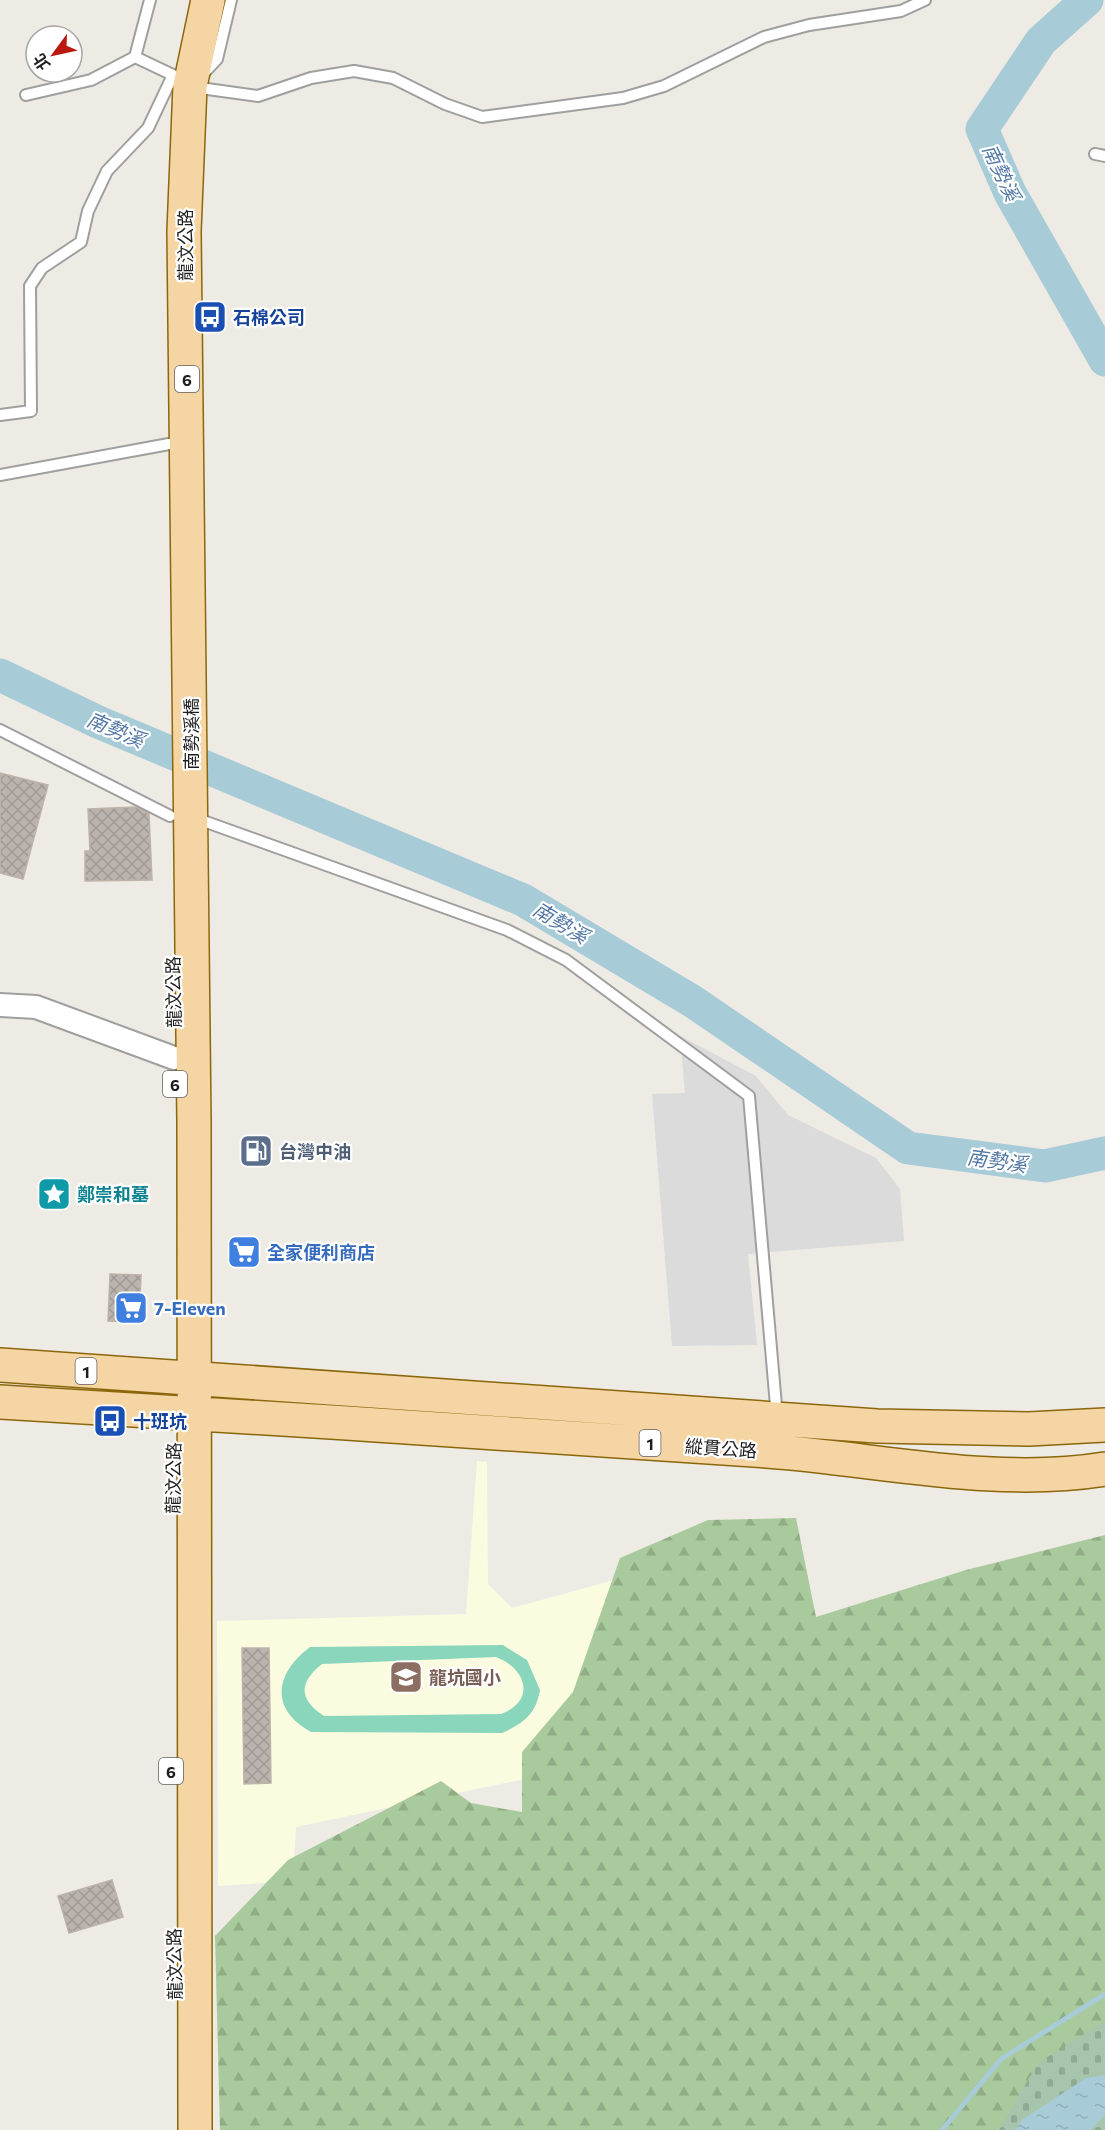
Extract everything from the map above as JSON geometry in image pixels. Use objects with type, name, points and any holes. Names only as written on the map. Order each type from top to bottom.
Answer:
[{"type":"main road","name":"龍汶公路","points":[[180,671],[178,443],[184,231],[182,81],[188,0]]},
{"type":"main road","name":"龍汶公路","points":[[182,81],[208,0]]},
{"type":"main road","name":"南勢溪橋","points":[[180,671],[180,804]]},
{"type":"main road","name":"龍汶公路","points":[[180,804],[174,1058],[185,1123]]},
{"type":"main road","name":"龍汶公路","points":[[180,804],[185,1123],[183,1377],[195,2130]]},
{"type":"main road","name":"縱貫公路","points":[[0,1365],[183,1377],[779,1435],[1003,1474],[1105,1468]]},
{"type":"main road","name":"縱貫公路","points":[[0,1402],[184,1412],[779,1435],[877,1426],[1080,1429],[1105,1425]]},
{"type":"main road","name":"龍汶公路","points":[[176,2130],[170,1677],[184,1412]]},
{"type":"street","points":[[0,1005],[36,1007],[174,1058]]},
{"type":"lane","points":[[26,95],[92,80],[135,57],[150,0]]},
{"type":"lane","points":[[0,415],[31,411],[30,286],[42,268],[81,242],[88,211],[107,171],[148,128],[182,81],[217,59],[231,0]]},
{"type":"lane","points":[[135,57],[182,81],[258,96],[311,78],[354,70],[393,78],[445,104],[482,117],[622,98],[664,86],[764,37],[809,25],[901,11],[925,0]]},
{"type":"lane","points":[[0,475],[178,443]]},
{"type":"lane","points":[[0,730],[333,870],[507,930],[566,960],[749,1096],[779,1435]]},
{"type":"shaded area","points":[[680,1036],[756,1076],[788,1115],[876,1158],[900,1189],[904,1241],[748,1254],[757,1345],[672,1346],[652,1094],[685,1093]]},
{"type":"shaded area","name":"龍坑國小","points":[[477,1461],[487,1462],[488,1584],[512,1608],[618,1579],[628,1618],[593,1629],[594,1725],[553,1773],[296,1827],[293,1881],[218,1886],[217,1621],[466,1614]]},
{"type":"green space","points":[[796,1518],[816,1617],[966,1570],[1105,1535],[1105,2130],[220,2130],[215,1936],[288,1860],[441,1781],[471,1803],[522,1812],[522,1752],[573,1692],[620,1558],[708,1520]]},
{"type":"green space","points":[[503,1645],[527,1660],[540,1690],[528,1717],[502,1733],[311,1732],[297,1723],[288,1713],[283,1702],[282,1691],[289,1668],[310,1647]],"holes":[[[496,1657],[507,1662],[520,1677],[523,1693],[512,1708],[501,1714],[324,1716],[306,1698],[305,1685],[314,1671],[322,1664]]]},
{"type":"green space","points":[[1105,2021],[1105,2130],[999,2130],[1038,2063]]},
{"type":"water","points":[[1105,2075],[1105,2114],[1091,2130],[1015,2130],[1022,2120],[1086,2078]]},
{"type":"building","points":[[0,773],[48,785],[23,879],[0,873]]},
{"type":"building","points":[[136,807],[149,814],[152,880],[85,881],[85,851],[90,851],[88,809]]},
{"type":"building","points":[[110,1274],[141,1275],[139,1322],[108,1321]]},
{"type":"building","points":[[242,1648],[269,1648],[271,1783],[244,1784]]},
{"type":"building","points":[[112,1880],[123,1917],[69,1933],[58,1896]]},
{"type":"waterway","name":"南勢溪","points":[[1087,0],[1041,41],[982,129],[1010,193],[1105,360]]},
{"type":"waterway","name":"南勢溪","points":[[0,675],[98,722],[523,900],[692,1001],[908,1148],[1045,1166],[1105,1153]]},
{"type":"waterway","points":[[942,2130],[1001,2059],[1105,1994]]},
{"type":"place","name":"石棉公司","points":[[210,317]]},
{"type":"place","name":"台灣中油","points":[[256,1151]]},
{"type":"place","name":"鄭崇和墓","points":[[54,1194]]},
{"type":"place","name":"全家便利商店","points":[[244,1252]]},
{"type":"place","name":"7-Eleven","points":[[131,1308]]},
{"type":"place","name":"十班坑","points":[[110,1421]]},
{"type":"place","name":"龍坑國小","points":[[406,1677]]}]
